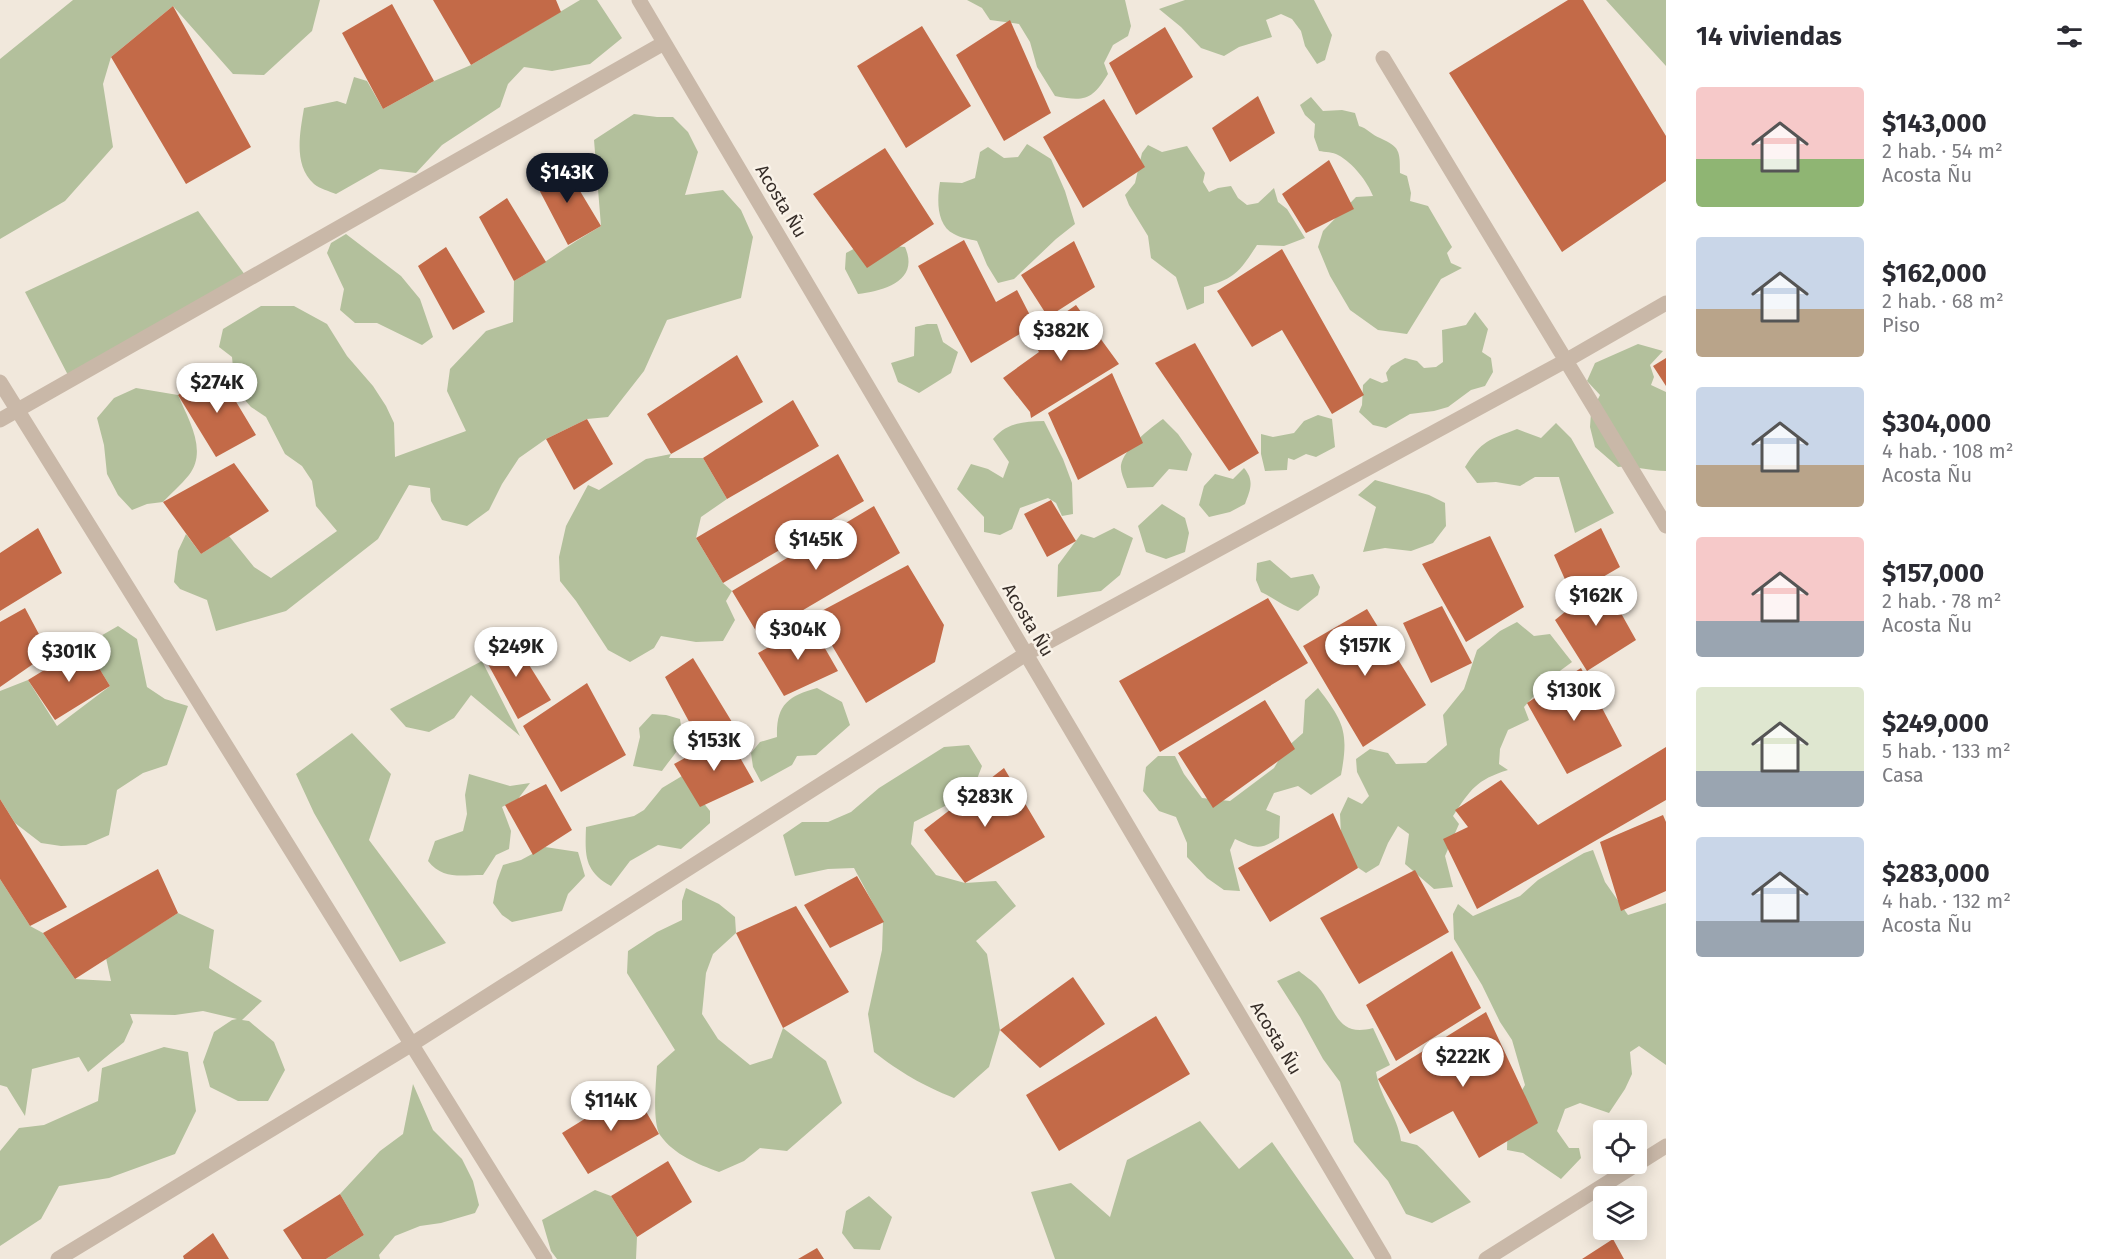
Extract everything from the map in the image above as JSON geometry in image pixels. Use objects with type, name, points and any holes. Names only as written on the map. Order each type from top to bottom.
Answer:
[{"type":"street","name":"Acosta Ñu","points":[[639,0],[1384,1259]]},
{"type":"street","points":[[0,420],[664,43]]},
{"type":"street","points":[[1383,58],[1666,526]]},
{"type":"street","points":[[58,1259],[411,1044],[1026,654],[1567,360],[1666,303]]},
{"type":"street","points":[[0,382],[545,1259]]},
{"type":"street","points":[[1485,1259],[1666,1146]]},
{"type":"green space","points":[[73,0],[320,0],[312,31],[264,75],[233,74],[173,6],[111,57],[103,84],[113,147],[65,201],[0,239],[0,59]]},
{"type":"green space","points":[[580,0],[597,0],[622,38],[590,64],[552,71],[524,67],[508,84],[500,107],[442,145],[416,173],[380,169],[336,194],[316,186],[307,176],[303,168],[300,148],[304,108],[337,101],[346,104],[354,77],[367,81],[383,109],[434,81],[471,65]]},
{"type":"green space","points":[[967,0],[1125,0],[1131,26],[1128,36],[1113,45],[1104,63],[1108,74],[1097,89],[1081,99],[1065,98],[1055,96],[1037,67],[1030,42],[1019,24],[990,20],[982,8]]},
{"type":"green space","points":[[1185,0],[1314,0],[1332,35],[1325,60],[1317,64],[1305,46],[1301,31],[1292,19],[1281,14],[1266,20],[1272,37],[1239,47],[1224,56],[1201,48],[1159,9]]},
{"type":"green space","points":[[1606,0],[1666,0],[1666,66]]},
{"type":"green space","points":[[1311,97],[1323,111],[1342,110],[1355,113],[1359,126],[1395,147],[1400,160],[1400,173],[1407,176],[1411,193],[1410,201],[1428,206],[1452,247],[1447,253],[1451,263],[1462,268],[1441,279],[1407,334],[1378,330],[1350,310],[1330,276],[1318,247],[1323,231],[1356,197],[1373,196],[1367,184],[1344,158],[1319,151],[1314,137],[1315,124],[1305,115],[1300,105]]},
{"type":"green space","points":[[634,114],[673,117],[688,132],[698,152],[685,195],[723,190],[741,210],[753,237],[741,298],[667,320],[644,371],[608,417],[587,419],[546,439],[519,458],[489,510],[467,526],[442,520],[431,501],[430,488],[409,485],[378,539],[286,611],[216,631],[207,600],[180,589],[174,582],[178,551],[186,534],[201,554],[229,536],[254,567],[271,578],[337,531],[316,506],[312,481],[302,466],[285,454],[266,417],[251,407],[235,389],[232,357],[219,347],[223,329],[261,306],[294,306],[327,324],[347,356],[373,386],[386,406],[394,423],[395,457],[466,431],[447,391],[450,369],[486,331],[513,322],[514,281],[601,226],[594,140]]},
{"type":"green space","points":[[1027,144],[1051,159],[1065,191],[1075,224],[1014,279],[998,283],[977,241],[956,235],[944,224],[938,204],[940,182],[962,183],[975,178],[980,152],[988,147],[1004,158],[1018,157]]},
{"type":"green space","points":[[1148,145],[1162,152],[1187,146],[1205,173],[1203,182],[1209,192],[1231,186],[1238,198],[1247,205],[1258,203],[1274,188],[1278,202],[1287,209],[1305,238],[1284,246],[1257,245],[1236,273],[1223,281],[1204,287],[1204,303],[1187,310],[1176,277],[1151,258],[1148,236],[1125,195],[1135,183],[1142,153]]},
{"type":"green space","points":[[198,211],[248,279],[70,379],[25,292]]},
{"type":"green space","points":[[346,234],[401,276],[420,299],[433,337],[422,345],[377,323],[355,323],[340,310],[344,289],[327,253],[331,243]]},
{"type":"green space","points":[[865,243],[905,247],[908,268],[904,276],[888,287],[858,294],[845,269],[846,253]]},
{"type":"green space","points":[[1475,312],[1488,329],[1482,352],[1491,358],[1493,372],[1485,386],[1471,390],[1448,407],[1410,414],[1386,428],[1373,425],[1359,412],[1362,405],[1363,385],[1370,378],[1382,383],[1388,381],[1386,373],[1391,366],[1405,358],[1417,361],[1424,368],[1436,367],[1443,362],[1442,330],[1466,325]]},
{"type":"green space","points":[[937,324],[943,342],[958,352],[951,373],[919,393],[898,382],[891,363],[914,356],[915,327]]},
{"type":"green space","points":[[1638,344],[1663,351],[1650,365],[1654,377],[1651,385],[1666,392],[1666,471],[1618,467],[1595,447],[1590,427],[1591,413],[1600,395],[1587,381],[1595,363]]},
{"type":"green space","points":[[136,388],[178,395],[191,424],[197,445],[197,455],[189,475],[163,502],[147,504],[132,510],[118,495],[107,474],[104,445],[97,418],[114,398]]},
{"type":"green space","points":[[1318,415],[1332,419],[1335,447],[1316,457],[1306,454],[1294,460],[1288,458],[1287,470],[1265,471],[1261,454],[1261,434],[1273,437],[1294,433],[1304,421]]},
{"type":"green space","points":[[1163,419],[1178,434],[1192,454],[1187,471],[1169,469],[1153,487],[1127,488],[1121,471],[1123,459],[1138,439]]},
{"type":"green space","points":[[1044,421],[1072,483],[1073,514],[1062,516],[1056,503],[1048,498],[1020,508],[1012,529],[1000,535],[984,532],[984,517],[957,489],[971,464],[988,469],[1003,478],[1009,462],[993,439],[1010,426]]},
{"type":"green space","points":[[1556,423],[1571,438],[1614,513],[1575,533],[1559,477],[1535,477],[1520,486],[1496,482],[1477,483],[1465,467],[1476,451],[1493,439],[1517,429],[1541,438]]},
{"type":"green space","points":[[671,454],[669,458],[703,458],[727,499],[701,517],[696,538],[723,583],[732,591],[726,601],[735,620],[723,641],[696,642],[661,636],[654,648],[630,662],[608,650],[560,581],[559,557],[566,526],[588,485],[599,490],[646,459]]},
{"type":"green space","points":[[1244,468],[1250,477],[1250,490],[1245,504],[1230,512],[1209,517],[1199,505],[1204,486],[1215,474],[1233,479]]},
{"type":"green space","points":[[1375,480],[1429,495],[1445,503],[1446,526],[1433,543],[1411,551],[1385,548],[1363,552],[1376,507],[1358,495]]},
{"type":"green space","points":[[1162,504],[1185,518],[1189,533],[1185,552],[1166,559],[1146,552],[1138,526]]},
{"type":"green space","points":[[1114,528],[1133,538],[1120,575],[1101,591],[1057,597],[1058,565],[1081,534],[1094,538]]},
{"type":"green space","points":[[1270,560],[1291,578],[1313,574],[1320,587],[1318,595],[1298,611],[1261,592],[1256,580],[1257,563]]},
{"type":"green space","points":[[1517,622],[1534,636],[1550,634],[1572,662],[1549,679],[1524,707],[1529,720],[1508,730],[1500,749],[1499,764],[1508,770],[1488,778],[1475,787],[1453,816],[1459,824],[1445,856],[1453,887],[1434,889],[1405,864],[1409,834],[1398,826],[1379,865],[1366,873],[1342,857],[1340,814],[1348,797],[1362,804],[1369,796],[1357,772],[1356,759],[1370,749],[1388,753],[1396,764],[1426,763],[1447,745],[1443,715],[1464,689],[1477,650],[1500,631]]},
{"type":"green space","points":[[118,626],[137,639],[147,687],[165,699],[188,706],[167,765],[143,773],[117,790],[109,835],[86,845],[61,846],[41,843],[15,823],[0,799],[0,691],[28,680],[57,726],[110,686],[85,645]]},
{"type":"green space","points":[[482,661],[520,736],[471,695],[454,718],[429,732],[406,727],[390,709]]},
{"type":"green space","points":[[817,688],[842,702],[850,725],[816,755],[797,756],[792,765],[761,782],[753,767],[751,753],[760,742],[777,737],[779,717],[786,703],[798,695]]},
{"type":"green space","points":[[1318,688],[1334,710],[1342,728],[1344,748],[1341,775],[1311,795],[1298,786],[1274,793],[1266,810],[1280,816],[1279,838],[1257,847],[1235,839],[1230,850],[1240,891],[1224,890],[1207,878],[1187,857],[1187,843],[1176,817],[1159,811],[1143,791],[1146,767],[1158,756],[1175,756],[1184,774],[1202,798],[1230,801],[1274,768],[1286,748],[1303,733],[1305,700]]},
{"type":"green space","points":[[652,714],[680,719],[681,742],[662,771],[633,766],[640,737],[639,728]]},
{"type":"green space","points":[[352,733],[391,774],[369,840],[446,943],[400,962],[314,813],[296,774]]},
{"type":"green space","points":[[969,745],[982,766],[972,792],[914,822],[911,844],[936,875],[965,883],[996,881],[1016,906],[976,941],[987,954],[1000,1030],[989,1067],[954,1098],[912,1078],[874,1052],[868,1014],[882,950],[883,922],[854,868],[828,869],[795,876],[783,835],[802,822],[828,822],[851,812],[879,788],[944,747]]},
{"type":"green space","points":[[469,774],[510,786],[530,783],[518,799],[502,807],[511,831],[509,849],[496,855],[483,875],[446,874],[428,861],[435,841],[463,831],[467,814],[465,795]]},
{"type":"green space","points":[[682,776],[710,811],[710,823],[681,849],[658,845],[630,861],[611,886],[602,880],[588,861],[586,827],[634,816],[644,810],[662,788]]},
{"type":"green space","points":[[545,847],[578,852],[585,876],[568,894],[562,911],[512,922],[502,915],[493,903],[503,865],[521,860]]},
{"type":"green space","points":[[1593,850],[1605,882],[1628,915],[1666,903],[1666,1065],[1639,1046],[1630,1052],[1632,1074],[1609,1113],[1580,1103],[1565,1109],[1557,1131],[1569,1148],[1579,1148],[1581,1158],[1561,1179],[1523,1153],[1507,1150],[1508,1114],[1525,1085],[1512,1040],[1454,939],[1453,914],[1458,904],[1473,916],[1520,896],[1538,880]]},
{"type":"green space","points":[[0,879],[30,926],[43,933],[75,979],[111,981],[106,958],[178,913],[214,930],[209,968],[262,1001],[242,1020],[249,1021],[274,1042],[285,1070],[268,1101],[238,1101],[210,1087],[203,1062],[214,1032],[237,1019],[203,1011],[175,1015],[130,1014],[133,1022],[124,1042],[88,1072],[79,1057],[32,1069],[25,1116],[7,1087],[0,1085]]},
{"type":"green space","points":[[686,888],[719,904],[735,917],[736,933],[713,954],[706,973],[702,1014],[718,1039],[750,1065],[772,1058],[783,1028],[826,1061],[842,1103],[787,1151],[760,1148],[744,1161],[719,1172],[679,1153],[660,1135],[655,1112],[657,1066],[675,1050],[627,973],[628,951],[657,932],[682,920],[682,901]]},
{"type":"green space","points":[[1299,971],[1318,987],[1344,1025],[1351,1029],[1373,1028],[1390,1065],[1376,1072],[1378,1082],[1396,1123],[1401,1141],[1417,1145],[1423,1150],[1471,1202],[1432,1223],[1406,1214],[1388,1181],[1354,1142],[1340,1082],[1323,1059],[1277,981]]},
{"type":"green space","points":[[164,1047],[188,1052],[196,1111],[175,1154],[109,1178],[59,1186],[41,1219],[0,1246],[0,1151],[19,1128],[44,1125],[98,1101],[102,1068]]},
{"type":"green space","points":[[413,1084],[433,1130],[462,1159],[473,1181],[479,1205],[475,1213],[441,1223],[420,1226],[395,1236],[379,1255],[380,1259],[326,1259],[364,1235],[340,1194],[380,1151],[403,1134]]},
{"type":"green space","points":[[1200,1121],[1239,1169],[1272,1142],[1354,1259],[1055,1259],[1031,1192],[1071,1183],[1110,1217],[1127,1160]]},
{"type":"green space","points":[[595,1190],[611,1196],[637,1237],[636,1259],[557,1259],[551,1251],[542,1220]]},
{"type":"green space","points":[[869,1196],[892,1217],[880,1250],[854,1249],[842,1233],[846,1211]]},
{"type":"building","points":[[433,0],[556,0],[561,12],[471,65]]},
{"type":"building","points":[[1568,0],[1583,0],[1666,136],[1666,181],[1562,252],[1449,73]]},
{"type":"building","points":[[392,4],[434,81],[383,109],[342,33]]},
{"type":"building","points":[[173,6],[251,147],[186,184],[111,57]]},
{"type":"building","points":[[1010,20],[1051,113],[1004,141],[956,55]]},
{"type":"building","points":[[922,26],[971,106],[906,148],[857,66]]},
{"type":"building","points":[[1165,27],[1193,77],[1136,115],[1109,63]]},
{"type":"building","points":[[1258,96],[1275,133],[1230,162],[1212,128]]},
{"type":"building","points":[[1104,99],[1145,167],[1083,208],[1043,137]]},
{"type":"building","points":[[885,148],[934,224],[867,268],[813,194]]},
{"type":"building","points":[[1329,160],[1354,209],[1306,233],[1282,194]]},
{"type":"building","points":[[562,161],[601,226],[568,245],[534,180]]},
{"type":"building","points":[[507,198],[546,262],[514,281],[479,217]]},
{"type":"building","points":[[964,240],[996,302],[1017,290],[1035,325],[971,363],[918,266]]},
{"type":"building","points":[[1074,241],[1095,287],[1048,317],[1021,275]]},
{"type":"building","points":[[446,247],[485,312],[453,330],[418,266]]},
{"type":"building","points":[[1282,249],[1364,395],[1332,414],[1282,330],[1252,347],[1217,291]]},
{"type":"building","points":[[1076,305],[1119,364],[1031,418],[1030,412],[1003,378],[1039,352],[1030,337]]},
{"type":"building","points":[[1195,343],[1259,453],[1229,471],[1155,363]]},
{"type":"building","points":[[737,355],[763,402],[671,454],[647,414]]},
{"type":"building","points":[[1666,358],[1666,386],[1653,366]]},
{"type":"building","points":[[217,370],[256,435],[216,457],[178,395]]},
{"type":"building","points":[[1112,373],[1143,443],[1078,480],[1048,413]]},
{"type":"building","points":[[793,400],[819,446],[727,499],[703,458]]},
{"type":"building","points":[[587,419],[613,464],[574,490],[546,439]]},
{"type":"building","points":[[838,454],[864,501],[723,583],[696,538]]},
{"type":"building","points":[[234,463],[269,511],[201,554],[163,502]]},
{"type":"building","points":[[1051,500],[1076,541],[1047,557],[1024,514]]},
{"type":"building","points":[[874,506],[900,553],[759,636],[732,591]]},
{"type":"building","points":[[38,528],[62,573],[0,611],[0,553]]},
{"type":"building","points":[[1601,528],[1620,567],[1572,595],[1554,555]]},
{"type":"building","points":[[1490,536],[1524,607],[1466,642],[1422,564]]},
{"type":"building","points":[[908,565],[944,625],[935,662],[866,703],[814,615]]},
{"type":"building","points":[[1603,581],[1636,640],[1587,671],[1555,620]]},
{"type":"building","points":[[1268,598],[1308,663],[1160,752],[1119,681]]},
{"type":"building","points":[[1442,606],[1472,663],[1431,683],[1403,623]]},
{"type":"building","points":[[25,608],[49,653],[0,687],[0,622]]},
{"type":"building","points":[[1367,609],[1426,705],[1363,747],[1303,646]]},
{"type":"building","points":[[811,624],[838,671],[784,696],[758,653]]},
{"type":"building","points":[[511,636],[551,700],[518,719],[483,655]]},
{"type":"building","points":[[85,645],[110,686],[55,720],[28,680]]},
{"type":"building","points":[[693,658],[732,722],[700,742],[665,677]]},
{"type":"building","points":[[1581,668],[1622,746],[1567,774],[1527,703]]},
{"type":"building","points":[[587,683],[626,755],[561,792],[523,726]]},
{"type":"building","points":[[1265,700],[1295,749],[1213,808],[1178,753]]},
{"type":"building","points":[[727,735],[754,782],[700,807],[674,764]]},
{"type":"building","points":[[1666,747],[1666,800],[1477,909],[1443,839],[1468,827],[1455,810],[1501,780],[1538,825]]},
{"type":"building","points":[[1004,768],[1045,837],[965,883],[924,830]]},
{"type":"building","points":[[546,784],[572,830],[533,855],[505,805]]},
{"type":"building","points":[[0,799],[67,907],[30,926],[0,879]]},
{"type":"building","points":[[1333,813],[1358,868],[1270,922],[1238,868]]},
{"type":"building","points":[[1663,815],[1666,822],[1666,891],[1621,911],[1600,842]]},
{"type":"building","points":[[158,869],[178,913],[75,979],[43,933]]},
{"type":"building","points":[[1415,870],[1449,932],[1359,984],[1320,918]]},
{"type":"building","points":[[857,876],[884,922],[830,948],[804,905]]},
{"type":"building","points":[[796,906],[849,992],[783,1028],[736,933]]},
{"type":"building","points":[[1452,951],[1481,1008],[1396,1061],[1366,1005]]},
{"type":"building","points":[[1073,977],[1105,1024],[1040,1068],[1000,1030]]},
{"type":"building","points":[[1486,1012],[1538,1123],[1479,1158],[1453,1111],[1410,1134],[1378,1079]]},
{"type":"building","points":[[1156,1016],[1190,1074],[1059,1151],[1026,1095]]},
{"type":"building","points":[[633,1089],[659,1134],[588,1174],[562,1133]]},
{"type":"building","points":[[668,1161],[692,1202],[637,1237],[611,1196]]},
{"type":"building","points":[[340,1194],[364,1235],[326,1259],[302,1259],[283,1230]]},
{"type":"building","points":[[213,1233],[229,1259],[184,1259],[183,1256]]},
{"type":"building","points":[[1614,1240],[1624,1259],[1582,1259]]},
{"type":"building","points":[[817,1248],[824,1259],[798,1259]]}]
